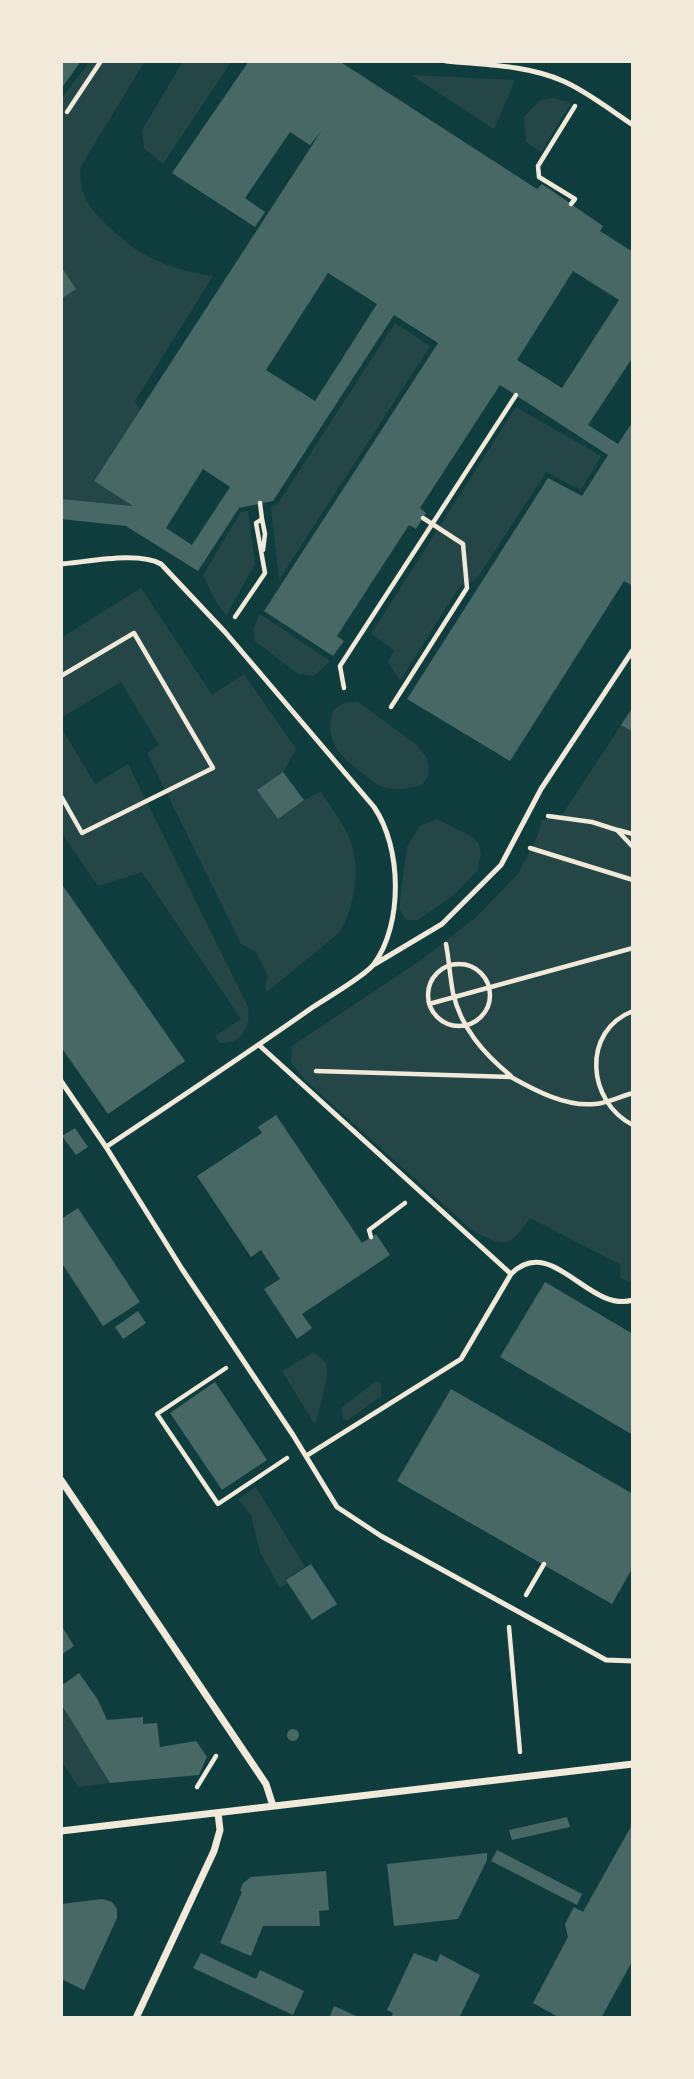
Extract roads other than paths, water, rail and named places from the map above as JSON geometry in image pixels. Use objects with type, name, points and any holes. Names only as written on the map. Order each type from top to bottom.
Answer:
[{"type":"street","points":[[61,1480],[266,1784],[273,1806]]},
{"type":"street","points":[[61,1831],[633,1764]]},
{"type":"street","points":[[136,2018],[214,1852],[220,1830],[218,1813]]},
{"type":"lane","points":[[446,61],[524,69],[564,82],[633,125]]},
{"type":"lane","points":[[61,565],[139,558],[152,559],[161,564],[225,632],[383,820],[396,869],[388,936],[373,966]]},
{"type":"lane","points":[[106,1147],[373,966],[442,924],[501,865],[541,789],[633,650]]},
{"type":"lane","points":[[259,1045],[511,1274]]},
{"type":"lane","points":[[61,1080],[337,1507],[606,1660],[633,1661]]},
{"type":"lane","points":[[306,1456],[461,1359],[511,1274],[519,1266],[546,1263],[605,1298],[617,1303],[633,1300]]}]
